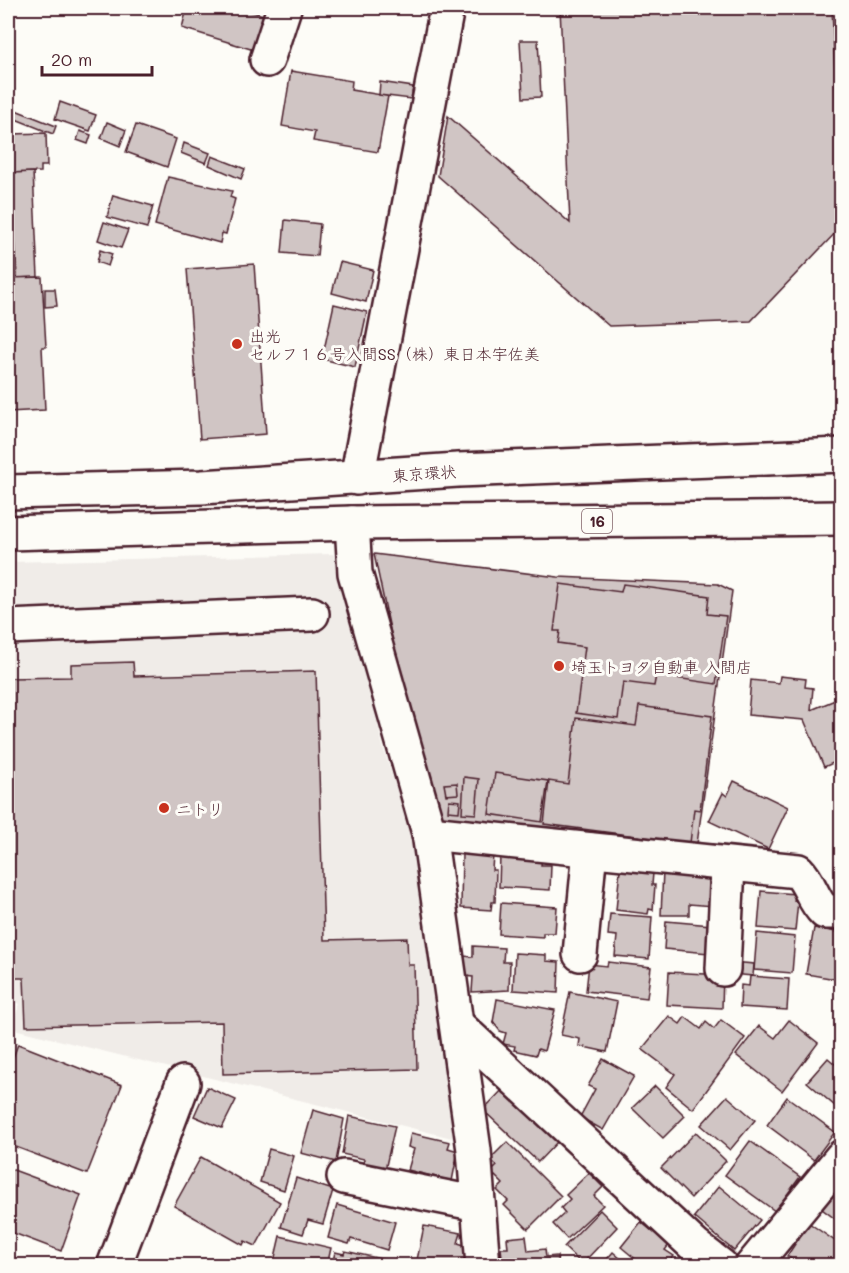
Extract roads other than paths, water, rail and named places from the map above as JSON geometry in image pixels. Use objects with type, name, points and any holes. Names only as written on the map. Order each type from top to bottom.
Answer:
[{"type":"main road","points":[[267,60],[284,8]]},
{"type":"main road","points":[[357,478],[447,8]]},
{"type":"main road","name":"東京環状","points":[[8,492],[160,489],[459,470],[842,455]]},
{"type":"main road","name":"16","points":[[8,533],[352,523],[842,518]]},
{"type":"main road","points":[[352,523],[355,573],[429,833],[474,1150],[483,1266]]},
{"type":"main road","points":[[8,627],[312,614]]},
{"type":"main road","points":[[429,833],[798,872],[809,883],[814,902],[819,907],[825,912],[842,912]]},
{"type":"main road","points":[[580,954],[590,850]]},
{"type":"main road","points":[[723,969],[728,866]]},
{"type":"main road","points":[[457,1025],[690,1256],[720,1266]]},
{"type":"main road","points":[[114,1266],[183,1083]]},
{"type":"main road","points":[[752,1266],[842,1157]]},
{"type":"main road","points":[[344,1177],[478,1204]]},
{"type":"place","name":"出光 セルフ１６号入間SS（株）東日本宇佐美","points":[[237,344]]},
{"type":"place","name":"埼玉トヨタ自動車 入間店","points":[[559,666]]},
{"type":"place","name":"ニトリ","points":[[164,808]]}]
